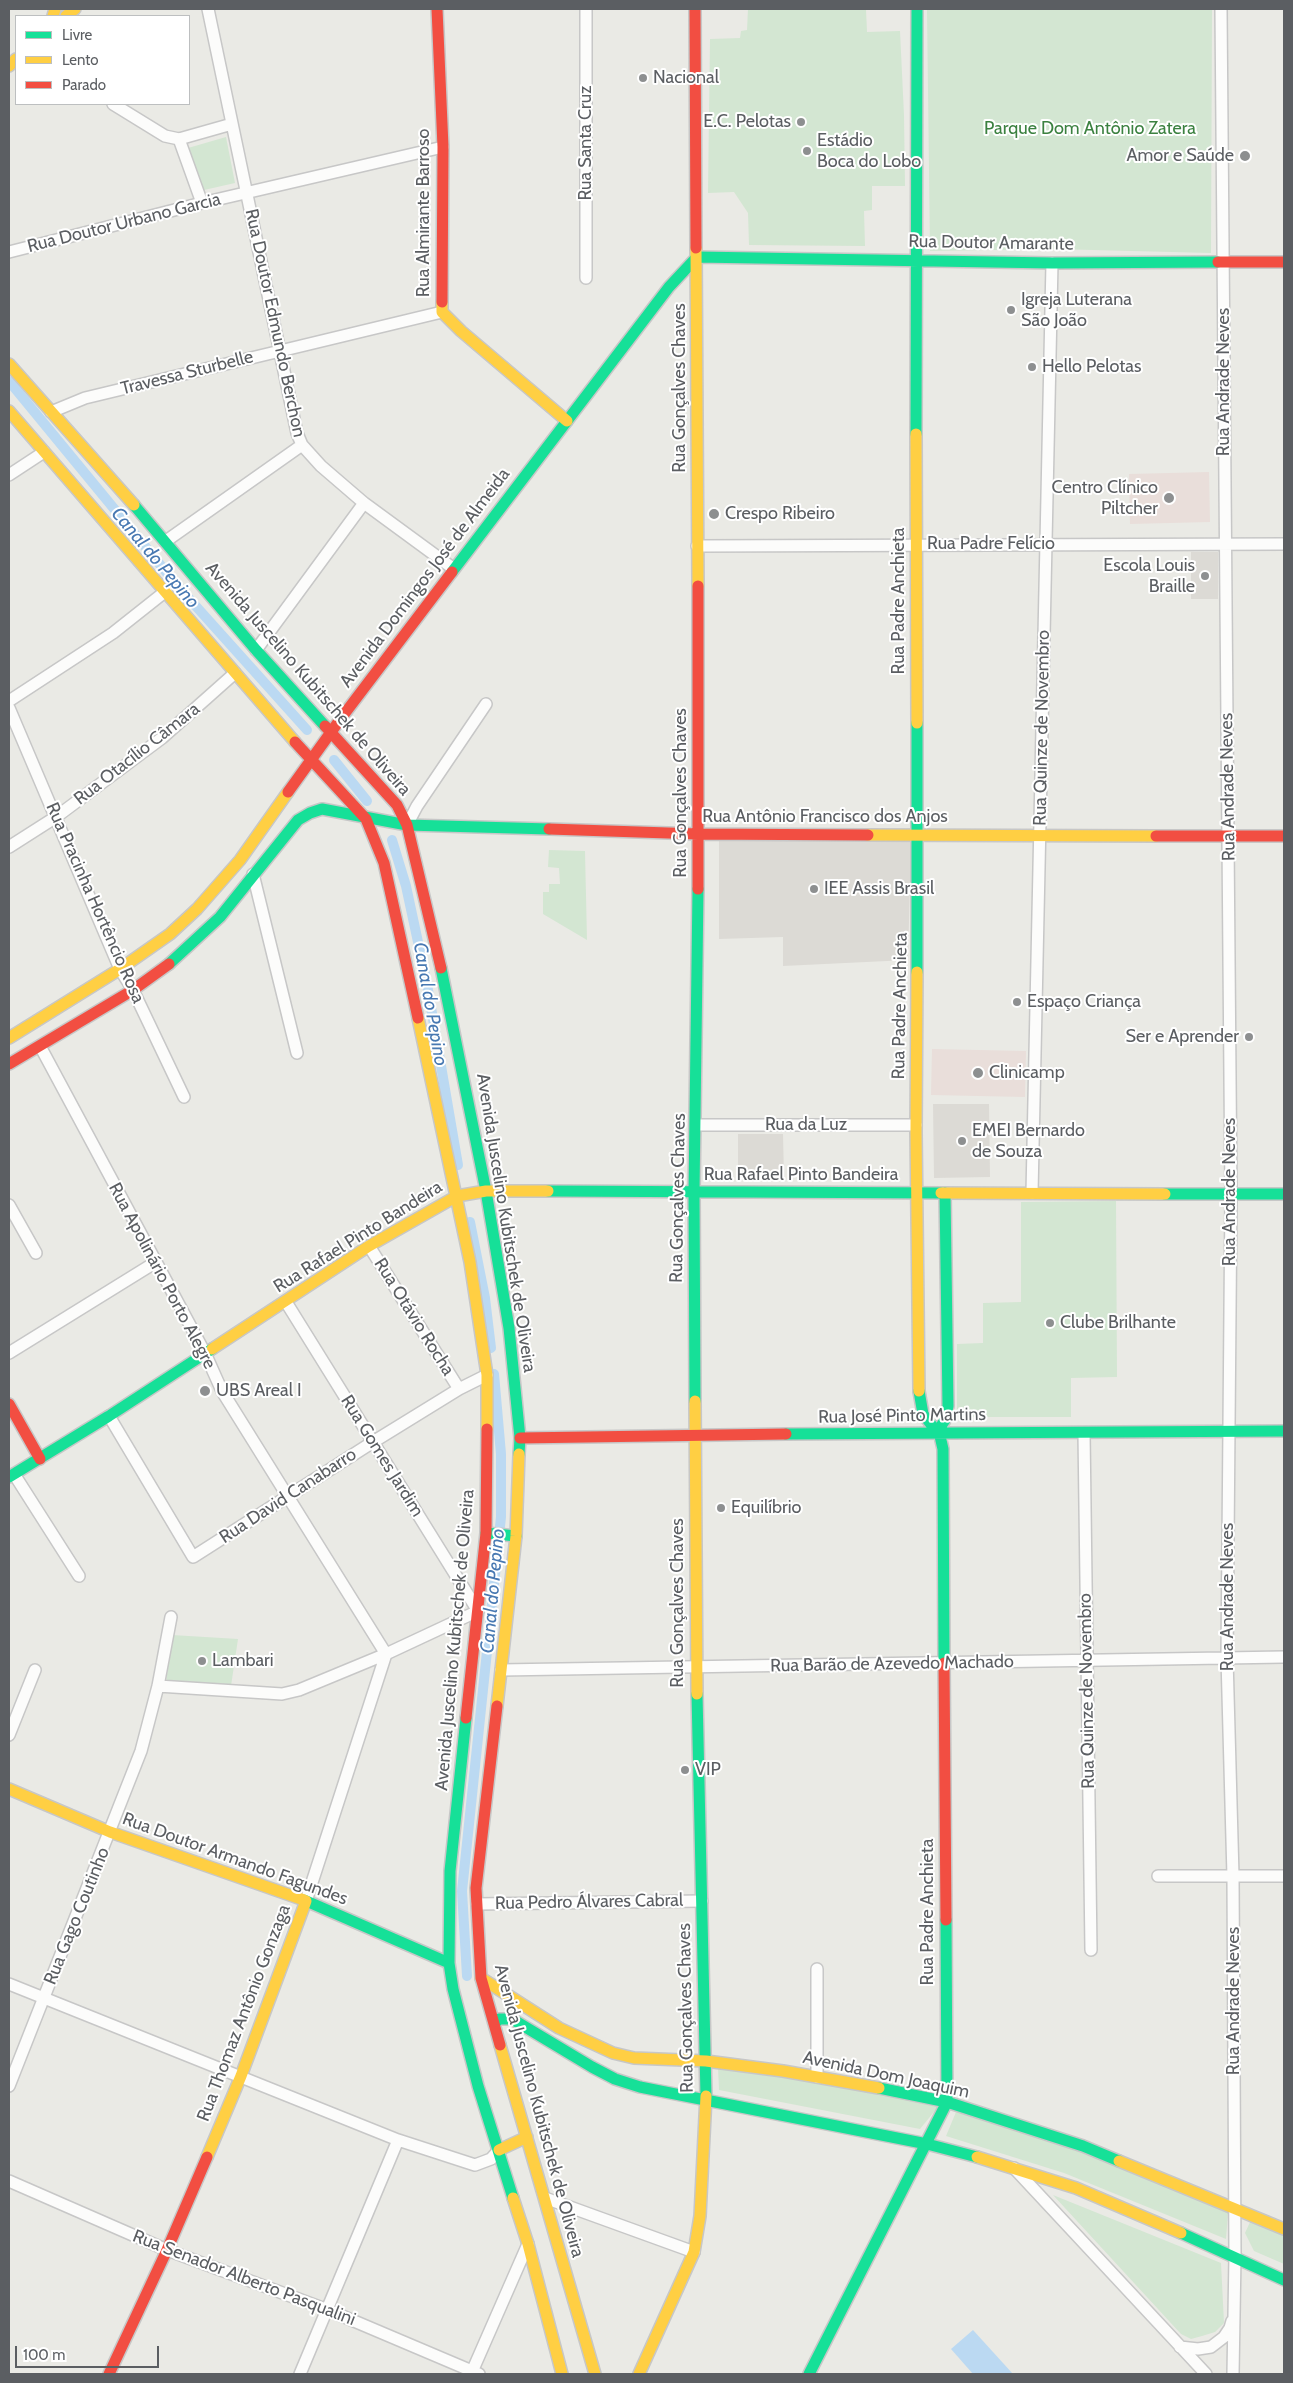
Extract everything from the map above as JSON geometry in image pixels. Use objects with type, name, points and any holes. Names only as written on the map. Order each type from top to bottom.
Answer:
[{"type":"main road","name":"Rua Almirante Barroso","points":[[437,9],[443,147],[442,312],[461,331],[567,421]]},
{"type":"main road","name":"Rua Gonçalves Chaves","points":[[639,2374],[694,2252],[700,2216],[706,2061],[696,1667],[694,1192],[698,834],[695,9]]},
{"type":"main road","name":"Rua Padre Anchieta","points":[[809,2374],[947,2102],[944,1450],[937,1432],[927,1422],[920,1406],[916,1125],[918,835],[916,544],[917,9]]},
{"type":"main road","name":"Rua Doutor Amarante","points":[[697,256],[1052,263],[1284,262]]},
{"type":"main road","name":"Avenida Domingos José de Almeida","points":[[9,1038],[120,969],[170,934],[197,909],[240,860],[331,731],[669,287],[697,256]]},
{"type":"main road","name":"Avenida Juscelino Kubitschek de Oliveira","points":[[9,364],[166,540],[256,650],[397,805],[407,825],[451,1008],[486,1191],[509,1328],[520,1438],[501,1670],[474,1875],[482,1978],[595,2374]]},
{"type":"main road","name":"Avenida Juscelino Kubitschek de Oliveira","points":[[9,411],[311,761],[366,819],[384,862],[457,1196],[470,1262],[487,1375],[490,1533],[478,1611],[453,1871],[449,1963],[459,2016],[478,2086],[528,2244],[562,2374]]},
{"type":"main road","points":[[9,1064],[133,990],[179,957],[220,917],[298,820],[322,809],[341,811],[366,819]]},
{"type":"main road","name":"Rua Antônio Francisco dos Anjos","points":[[366,819],[407,825],[698,834],[1284,836]]},
{"type":"main road","name":"Rua Rafael Pinto Bandeira","points":[[12,1476],[286,1302],[369,1246],[457,1196],[486,1191],[1284,1194]]},
{"type":"main road","points":[[937,1432],[945,1420],[948,1406],[945,1194]]},
{"type":"main road","points":[[9,1404],[40,1459]]},
{"type":"main road","points":[[920,1406],[931,1414],[938,1413],[948,1406]]},
{"type":"main road","name":"Rua José Pinto Martins","points":[[520,1438],[695,1437],[937,1432],[1284,1431]]},
{"type":"main road","points":[[490,1533],[513,1536]]},
{"type":"main road","name":"Rua Doutor Armando Fagundes","points":[[9,1790],[110,1832],[306,1901],[449,1963]]},
{"type":"main road","points":[[453,1871],[474,1875]]},
{"type":"main road","name":"Rua Thomaz Antônio Gonzaga","points":[[109,2374],[167,2250],[241,2076],[306,1901]]},
{"type":"main road","name":"Avenida Dom Joaquim","points":[[482,1978],[559,2028],[613,2053],[654,2060],[706,2061],[817,2077],[947,2102],[1083,2146],[1284,2229]]},
{"type":"main road","points":[[495,2023],[505,2017],[512,2019],[614,2079],[648,2089],[926,2144],[1012,2167],[1076,2188],[1235,2256],[1284,2280]]},
{"type":"main road","points":[[499,2150],[527,2137]]},
{"type":"street","name":"Rua Doutor Edmundo Berchon","points":[[208,9],[297,433],[302,445],[321,466],[364,504],[454,569]]},
{"type":"street","name":"Rua Santa Cruz","points":[[586,9],[586,278]]},
{"type":"street","name":"Rua Andrade Neves","points":[[1221,9],[1231,1195],[1227,1658],[1233,1876],[1235,2209],[1233,2374]]},
{"type":"street","points":[[115,105],[165,136],[180,138],[232,124]]},
{"type":"street","points":[[180,138],[202,203]]},
{"type":"street","name":"Rua Doutor Urbano Garcia","points":[[9,252],[202,203],[443,147]]},
{"type":"street","name":"Rua Quinze de Novembro","points":[[1032,1194],[1052,263]]},
{"type":"street","name":"Travessa Sturbelle","points":[[51,412],[85,398],[442,312]]},
{"type":"street","points":[[166,540],[302,445]]},
{"type":"street","points":[[9,475],[44,452]]},
{"type":"street","points":[[256,650],[364,504]]},
{"type":"street","name":"Rua Padre Felício","points":[[697,546],[1284,544]]},
{"type":"street","points":[[9,701],[113,633],[166,591]]},
{"type":"street","name":"Rua Otacílio Câmara","points":[[9,847],[56,817],[162,738],[235,673]]},
{"type":"street","points":[[407,825],[416,806],[486,704]]},
{"type":"street","name":"Rua Pracinha Hortêncio Rosa","points":[[9,708],[120,969],[133,990],[184,1097]]},
{"type":"street","points":[[253,874],[297,1053]]},
{"type":"street","name":"Rua Apolinário Porto Alegre","points":[[40,1046],[205,1353],[222,1391],[386,1654]]},
{"type":"street","name":"Rua da Luz","points":[[696,1125],[916,1125]]},
{"type":"street","points":[[9,1205],[36,1253]]},
{"type":"street","name":"Rua Otávio Rocha","points":[[369,1246],[459,1389]]},
{"type":"street","points":[[9,1353],[156,1262]]},
{"type":"street","name":"Rua Gomes Jardim","points":[[286,1302],[478,1611]]},
{"type":"street","name":"Rua David Canabarro","points":[[109,1416],[193,1557],[373,1442],[459,1389],[487,1375]]},
{"type":"street","name":"Rua Quinze de Novembro","points":[[1084,1433],[1091,1950]]},
{"type":"street","points":[[12,1476],[79,1576]]},
{"type":"street","points":[[158,1686],[282,1694],[299,1690],[386,1654],[478,1611]]},
{"type":"street","name":"Rua Gago Coutinho","points":[[9,2086],[141,1751],[158,1686],[171,1617]]},
{"type":"street","name":"Rua Thomaz Antônio Gonzaga","points":[[306,1901],[386,1654]]},
{"type":"street","name":"Rua Barão de Azevedo Machado","points":[[501,1670],[1284,1657]]},
{"type":"street","points":[[9,1736],[35,1670]]},
{"type":"street","points":[[1158,1876],[1284,1876]]},
{"type":"street","name":"Rua Pedro Álvares Cabral","points":[[477,1904],[702,1901]]},
{"type":"street","points":[[817,1969],[817,2077]]},
{"type":"street","points":[[9,1984],[398,2140],[475,2165],[491,2159],[499,2150]]},
{"type":"street","points":[[300,2374],[398,2140]]},
{"type":"street","points":[[1012,2167],[1206,2374]]},
{"type":"street","name":"Rua Senador Alberto Pasqualini","points":[[9,2181],[167,2250],[328,2310],[474,2373]]},
{"type":"street","points":[[545,2198],[694,2252]]},
{"type":"street","points":[[474,2373],[528,2244]]},
{"type":"street","points":[[1180,2347],[1198,2349],[1211,2347],[1224,2337],[1230,2328],[1234,2311]]},
{"type":"shaded area","name":"Centro Clínico Piltcher","points":[[1209,472],[1210,522],[1130,524],[1129,474]]},
{"type":"shaded area","name":"Escola Louis Braille","points":[[1191,552],[1218,552],[1218,599],[1191,599]]},
{"type":"shaded area","name":"IEE Assis Brasil","points":[[719,840],[911,841],[908,960],[783,966],[783,937],[719,939]]},
{"type":"shaded area","name":"Clinicamp","points":[[932,1049],[1026,1051],[1025,1097],[931,1095]]},
{"type":"shaded area","name":"EMEI Bernardo de Souza","points":[[933,1104],[989,1104],[990,1177],[934,1178]]},
{"type":"shaded area","points":[[738,1134],[783,1134],[784,1178],[738,1179]]},
{"type":"green space","name":"Estádio Boca do Lobo","points":[[748,9],[866,9],[867,32],[900,31],[905,186],[872,186],[872,210],[864,211],[865,246],[749,245],[748,213],[734,192],[708,193],[710,39],[740,38],[741,31],[747,30]]},
{"type":"green space","name":"Parque Dom Antônio Zatera","points":[[927,9],[1212,9],[1211,253],[1053,249],[930,251]]},
{"type":"green space","points":[[226,137],[235,183],[204,190],[188,148]]},
{"type":"green space","points":[[549,850],[585,851],[587,940],[543,914],[543,892],[549,892],[549,884],[560,884],[559,868],[548,867]]},
{"type":"green space","name":"Clube Brilhante","points":[[1116,1201],[1117,1377],[1071,1378],[1071,1417],[957,1417],[957,1344],[983,1343],[983,1303],[1021,1302],[1021,1202]]},
{"type":"green space","name":"Lambari","points":[[172,1635],[238,1639],[231,1686],[166,1683]]},
{"type":"green space","points":[[718,2067],[853,2088],[938,2107],[920,2129],[719,2090]]},
{"type":"green space","points":[[956,2112],[1083,2151],[1228,2213],[1226,2239],[1064,2173],[946,2136]]},
{"type":"green space","points":[[1053,2195],[1221,2263],[1224,2323],[1215,2332],[1191,2339],[1181,2334]]},
{"type":"green space","points":[[1251,2220],[1284,2234],[1284,2264],[1254,2251],[1245,2233]]},
{"type":"water","points":[[973,2330],[1013,2374],[973,2374],[951,2349]]},
{"type":"waterway","name":"Canal do Pepino","points":[[9,381],[176,584],[307,730]]},
{"type":"waterway","name":"Canal do Pepino","points":[[334,760],[367,801]]},
{"type":"waterway","name":"Canal do Pepino","points":[[392,840],[406,886],[427,984],[458,1165]]},
{"type":"waterway","name":"Canal do Pepino","points":[[470,1222],[485,1298],[491,1348]]},
{"type":"waterway","name":"Canal do Pepino","points":[[467,1976],[462,1891],[501,1517],[501,1454],[494,1374]]},
{"type":"traffic: fast","points":[[916,434],[917,9]]},
{"type":"traffic: fast","points":[[697,257],[1052,263],[1218,262]]},
{"type":"traffic: fast","points":[[452,572],[669,287],[697,257]]},
{"type":"traffic: fast","points":[[134,505],[256,650],[325,726]]},
{"type":"traffic: fast","points":[[917,723],[917,972]]},
{"type":"traffic: fast","points":[[169,964],[220,917],[298,820],[310,813],[322,809],[407,825],[549,829]]},
{"type":"traffic: fast","points":[[695,1401],[694,1192],[698,889]]},
{"type":"traffic: fast","points":[[441,968],[486,1191],[509,1328],[520,1438],[519,1454]]},
{"type":"traffic: fast","points":[[548,1191],[941,1193]]},
{"type":"traffic: fast","points":[[937,1432],[945,1420],[948,1406],[945,1193]]},
{"type":"traffic: fast","points":[[1165,1194],[1284,1194]]},
{"type":"traffic: fast","points":[[9,1477],[109,1416],[212,1349]]},
{"type":"traffic: fast","points":[[919,1391],[923,1414],[940,1436],[943,1449],[944,1663]]},
{"type":"traffic: fast","points":[[786,1434],[1284,1431]]},
{"type":"traffic: fast","points":[[486,1533],[516,1536]]},
{"type":"traffic: fast","points":[[697,1694],[706,2096]]},
{"type":"traffic: fast","points":[[466,1718],[450,1871],[449,1963],[453,1989],[478,2086],[513,2198]]},
{"type":"traffic: fast","points":[[304,1900],[449,1963]]},
{"type":"traffic: fast","points":[[809,2374],[947,2102],[946,1920]]},
{"type":"traffic: fast","points":[[495,2023],[499,2019],[512,2019],[592,2067],[615,2079],[640,2087],[927,2144],[977,2157]]},
{"type":"traffic: fast","points":[[879,2088],[947,2102],[1083,2146],[1119,2161]]},
{"type":"traffic: fast","points":[[1181,2233],[1284,2280]]},
{"type":"traffic: slow","points":[[53,15],[55,9]]},
{"type":"traffic: slow","points":[[67,15],[75,9]]},
{"type":"traffic: slow","points":[[9,66],[15,60]]},
{"type":"traffic: slow","points":[[696,248],[698,586]]},
{"type":"traffic: slow","points":[[442,302],[442,312],[461,331],[567,421]]},
{"type":"traffic: slow","points":[[9,364],[134,505]]},
{"type":"traffic: slow","points":[[9,411],[295,742]]},
{"type":"traffic: slow","points":[[916,434],[917,723]]},
{"type":"traffic: slow","points":[[9,1038],[120,969],[170,934],[197,909],[240,860],[288,792]]},
{"type":"traffic: slow","points":[[868,835],[1156,836]]},
{"type":"traffic: slow","points":[[917,972],[916,1132],[919,1391]]},
{"type":"traffic: slow","points":[[418,1018],[470,1262],[487,1375],[487,1429]]},
{"type":"traffic: slow","points":[[212,1349],[369,1246],[457,1196],[486,1191],[548,1191]]},
{"type":"traffic: slow","points":[[941,1193],[1165,1194]]},
{"type":"traffic: slow","points":[[695,1401],[697,1694]]},
{"type":"traffic: slow","points":[[497,1706],[516,1536],[519,1454]]},
{"type":"traffic: slow","points":[[9,1789],[110,1832],[304,1900]]},
{"type":"traffic: slow","points":[[207,2157],[241,2076],[306,1901]]},
{"type":"traffic: slow","points":[[481,1978],[559,2028],[613,2053],[634,2058],[706,2061],[783,2071],[879,2088]]},
{"type":"traffic: slow","points":[[500,2045],[595,2374]]},
{"type":"traffic: slow","points":[[639,2374],[694,2252],[700,2216],[706,2096]]},
{"type":"traffic: slow","points":[[499,2150],[527,2137]]},
{"type":"traffic: slow","points":[[977,2157],[1076,2188],[1181,2233]]},
{"type":"traffic: slow","points":[[1119,2161],[1284,2229]]},
{"type":"traffic: slow","points":[[513,2198],[528,2244],[562,2374]]},
{"type":"traffic: jam","points":[[437,9],[443,147],[442,302]]},
{"type":"traffic: jam","points":[[695,9],[696,248]]},
{"type":"traffic: jam","points":[[1218,262],[1284,262]]},
{"type":"traffic: jam","points":[[288,792],[339,721],[452,572]]},
{"type":"traffic: jam","points":[[698,586],[698,889]]},
{"type":"traffic: jam","points":[[325,726],[397,805],[407,825],[441,968]]},
{"type":"traffic: jam","points":[[295,742],[366,819],[384,863],[418,1018]]},
{"type":"traffic: jam","points":[[549,829],[698,834],[868,835]]},
{"type":"traffic: jam","points":[[1156,836],[1284,836]]},
{"type":"traffic: jam","points":[[9,1064],[133,990],[169,964]]},
{"type":"traffic: jam","points":[[9,1404],[40,1459]]},
{"type":"traffic: jam","points":[[466,1718],[486,1533],[487,1429]]},
{"type":"traffic: jam","points":[[520,1438],[786,1434]]},
{"type":"traffic: jam","points":[[944,1663],[946,1920]]},
{"type":"traffic: jam","points":[[497,1706],[476,1888],[481,1978],[500,2045]]},
{"type":"traffic: jam","points":[[109,2374],[167,2250],[207,2157]]},
{"type":"place","name":"Nacional","points":[[643,78]]},
{"type":"place","name":"E.C. Pelotas","points":[[801,122]]},
{"type":"place","name":"Estádio Boca do Lobo","points":[[807,151]]},
{"type":"place","name":"Amor e Saúde","points":[[1245,156]]},
{"type":"place","name":"Igreja Luterana São João","points":[[1011,310]]},
{"type":"place","name":"Hello Pelotas","points":[[1032,367]]},
{"type":"place","name":"Centro Clínico Piltcher","points":[[1169,498]]},
{"type":"place","name":"Crespo Ribeiro","points":[[714,514]]},
{"type":"place","name":"Escola Louis Braille","points":[[1205,576]]},
{"type":"place","name":"IEE Assis Brasil","points":[[814,889]]},
{"type":"place","name":"Espaço Criança","points":[[1017,1002]]},
{"type":"place","name":"Ser e Aprender","points":[[1249,1037]]},
{"type":"place","name":"Clinicamp","points":[[978,1073]]},
{"type":"place","name":"EMEI Bernardo de Souza","points":[[962,1141]]},
{"type":"place","name":"Clube Brilhante","points":[[1050,1323]]},
{"type":"place","name":"UBS Areal I","points":[[205,1391]]},
{"type":"place","name":"Equilíbrio","points":[[721,1508]]},
{"type":"place","name":"Lambari","points":[[202,1661]]},
{"type":"place","name":"VIP","points":[[685,1770]]}]
